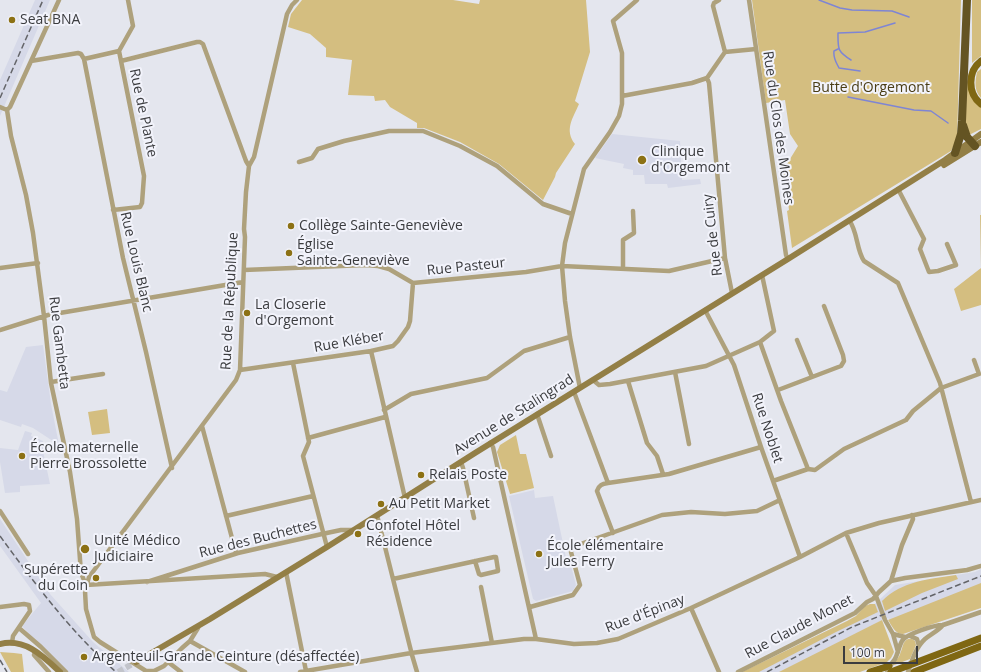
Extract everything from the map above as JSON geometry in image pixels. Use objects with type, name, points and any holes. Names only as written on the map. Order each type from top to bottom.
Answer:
[{"type":"highway","points":[[955,153],[961,134],[967,0]]},
{"type":"highway","points":[[962,121],[967,137],[976,143]]},
{"type":"main road","points":[[981,61],[975,67],[971,79],[972,92],[981,104]]},
{"type":"main road","name":"Avenue de Stalingrad","points":[[210,619],[537,414],[976,143],[981,134]]},
{"type":"main road","name":"Avenue de Stalingrad","points":[[899,191],[955,153],[976,143]]},
{"type":"main road","points":[[210,619],[198,628],[138,663],[210,619]]},
{"type":"main road","points":[[870,672],[889,670],[981,638]]},
{"type":"main road","points":[[0,644],[12,643],[26,646],[38,652],[60,672]]},
{"type":"main road","points":[[26,646],[35,652],[56,672]]},
{"type":"main road","points":[[914,672],[981,646]]},
{"type":"street","points":[[3,108],[10,107],[59,0]]},
{"type":"street","points":[[31,61],[78,53],[81,54],[84,59],[120,51],[133,26],[128,0]]},
{"type":"street","name":"Rue de la République","points":[[86,585],[89,577],[172,468],[236,380],[240,370],[244,270],[244,219],[249,166],[254,157],[287,14],[297,0]]},
{"type":"street","points":[[580,388],[570,338],[565,301],[562,266],[565,242],[584,169],[610,132],[619,116],[622,104],[622,53],[613,21],[637,0]]},
{"type":"street","points":[[719,0],[714,3],[713,6],[726,52]]},
{"type":"street","name":"Rue du Clos des Moines","points":[[748,0],[786,255],[788,259]]},
{"type":"street","points":[[121,61],[197,42],[203,44],[249,166]]},
{"type":"street","points":[[622,96],[692,83],[707,78],[726,52],[756,49]]},
{"type":"street","name":"Rue de Plante","points":[[113,210],[140,206],[142,203],[145,185],[141,157],[120,51]]},
{"type":"street","name":"Rue Louis Blanc","points":[[84,59],[123,258],[172,468]]},
{"type":"street","name":"Rue de Cuiry","points":[[707,78],[709,83],[725,258],[732,293]]},
{"type":"street","name":"Rue Gambetta","points":[[3,108],[26,195],[38,264],[51,382],[70,472],[77,519],[81,573],[86,585]]},
{"type":"street","points":[[299,162],[312,158],[318,149],[344,141],[390,131],[423,131],[460,146],[496,166],[543,204],[572,214]]},
{"type":"street","points":[[899,191],[924,239],[920,249],[929,272],[938,271],[956,265],[947,244]]},
{"type":"street","points":[[623,267],[623,240],[634,233],[633,211]]},
{"type":"street","points":[[848,221],[854,229],[860,255],[864,261],[898,283],[940,388],[970,502]]},
{"type":"street","name":"Rue Pasteur","points":[[244,270],[365,265],[378,266],[389,269],[413,283],[526,272],[562,266],[623,267],[669,271],[725,258]]},
{"type":"street","points":[[0,268],[38,264]]},
{"type":"street","points":[[592,380],[599,385],[706,366],[760,342],[774,331],[762,275]]},
{"type":"street","points":[[0,330],[44,316],[134,302],[243,282]]},
{"type":"street","name":"Rue Kléber","points":[[240,370],[371,351],[393,346],[408,328],[410,322],[413,283]]},
{"type":"street","points":[[778,390],[841,366],[844,361],[824,306]]},
{"type":"street","name":"Rue Noblet","points":[[705,310],[734,365],[800,557]]},
{"type":"street","points":[[384,410],[411,394],[487,378],[524,351],[570,338]]},
{"type":"street","points":[[797,340],[812,377]]},
{"type":"street","points":[[760,342],[808,469]]},
{"type":"street","points":[[371,351],[405,498]]},
{"type":"street","points":[[773,481],[808,469],[815,470],[844,449],[906,420],[913,411],[940,388],[980,374],[974,360]]},
{"type":"street","points":[[293,363],[309,442],[303,456],[322,534],[327,547]]},
{"type":"street","points":[[675,372],[689,444]]},
{"type":"street","points":[[51,382],[103,374]]},
{"type":"street","points":[[628,381],[647,443],[657,456],[663,474]]},
{"type":"street","points":[[574,392],[608,483]]},
{"type":"street","points":[[537,414],[551,456]]},
{"type":"street","points":[[308,438],[386,416]]},
{"type":"street","points":[[202,426],[236,553]]},
{"type":"street","points":[[490,444],[493,447],[536,639]]},
{"type":"street","points":[[613,533],[597,491],[598,487],[602,484],[669,474],[761,447]]},
{"type":"street","points":[[461,462],[474,518]]},
{"type":"street","points":[[226,516],[313,496]]},
{"type":"street","points":[[530,607],[573,595],[580,585],[572,549],[575,546],[662,515],[690,512],[725,514],[756,511],[780,500]]},
{"type":"street","name":"Rue d'Épinay","points":[[300,672],[411,653],[492,642],[536,639],[566,644],[597,643],[618,639],[692,608],[846,534],[879,523],[981,500]]},
{"type":"street","points":[[0,511],[28,554]]},
{"type":"street","points":[[377,515],[417,672]]},
{"type":"street","points":[[912,515],[913,519],[902,545],[891,581],[967,570],[981,566]]},
{"type":"street","name":"Rue des Buchettes","points":[[147,582],[236,553],[341,530],[353,530]]},
{"type":"street","points":[[846,534],[867,583],[876,596],[885,620],[893,634],[898,652]]},
{"type":"street","points":[[393,578],[475,561],[496,557],[498,571],[479,574],[475,561]]},
{"type":"street","points":[[286,572],[306,671]]},
{"type":"street","points":[[198,628],[190,641],[164,666],[154,671],[142,669],[94,637],[84,598],[86,585],[265,574],[277,577]]},
{"type":"street","name":"Rue Claude Monet","points":[[738,672],[846,618],[876,596],[891,581]]},
{"type":"street","points":[[481,588],[492,642]]},
{"type":"street","points":[[0,607],[24,604],[29,605],[30,611],[13,636],[12,643]]},
{"type":"street","points":[[692,608],[719,672]]},
{"type":"street","points":[[889,670],[901,642],[907,636],[937,625],[943,625],[981,612]]},
{"type":"street","points":[[908,672],[913,656],[919,646],[926,638],[943,625]]},
{"type":"street","points":[[19,628],[66,672]]},
{"type":"street","points":[[893,634],[917,639],[919,646]]},
{"type":"street","points":[[190,641],[245,672]]},
{"type":"street","points":[[35,652],[34,655],[49,672]]},
{"type":"street","points":[[168,662],[181,672]]},
{"type":"shaded area","points":[[35,0],[50,0],[0,116],[0,80]]},
{"type":"shaded area","name":"Clinique d'Orgemont","points":[[612,134],[680,141],[682,180],[700,179],[701,184],[668,188],[667,184],[645,184],[644,175],[633,175],[633,170],[623,168],[624,164],[595,158]]},
{"type":"shaded area","points":[[43,345],[51,404],[59,445],[33,428],[22,424],[21,427],[0,420],[0,390],[7,392],[26,347]]},
{"type":"shaded area","name":"École maternelle Pierre Brossolette","points":[[25,431],[32,433],[31,436],[43,441],[43,451],[50,484],[20,486],[20,492],[5,493],[0,462],[0,448],[18,450]]},
{"type":"shaded area","points":[[534,490],[535,498],[553,496],[568,567],[571,566],[576,585],[573,591],[536,601],[533,599],[509,496]]},
{"type":"shaded area","points":[[0,519],[50,594],[93,642],[129,672],[63,672],[22,626],[41,603],[0,546]]},
{"type":"shaded area","points":[[981,569],[981,587],[892,622],[888,618],[882,620],[794,672],[747,672],[861,617],[895,585],[975,572]]},
{"type":"green space","points":[[302,0],[453,0],[479,4],[480,0],[586,0],[590,52],[575,101],[579,104],[572,119],[570,129],[570,134],[575,144],[556,173],[543,200],[499,164],[460,142],[424,128],[417,128],[417,123],[390,107],[385,100],[375,101],[374,96],[348,95],[352,60],[326,57],[326,48],[310,34],[288,27],[291,14]]},
{"type":"green space","name":"Butte d'Orgemont","points":[[752,0],[961,0],[957,139],[951,151],[792,248],[787,211],[789,210],[787,195],[784,195],[782,172],[798,146],[790,134],[785,100],[766,103]]},
{"type":"green space","points":[[972,0],[981,0],[981,56],[972,63]]},
{"type":"green space","points":[[981,69],[981,98],[976,89],[976,83],[977,72]]},
{"type":"green space","points":[[967,79],[981,107],[981,129],[969,135],[965,124]]},
{"type":"green space","points":[[980,215],[981,215],[981,268]]},
{"type":"green space","points":[[981,268],[981,305],[961,311],[954,289]]},
{"type":"green space","points":[[107,409],[110,433],[92,435],[88,412]]},
{"type":"green space","points":[[516,435],[520,454],[526,454],[534,488],[510,494],[497,452],[500,445]]},
{"type":"green space","points":[[956,575],[958,579],[922,593],[885,611],[882,601],[898,589],[916,582]]},
{"type":"green space","points":[[981,583],[981,608],[903,634],[898,633],[888,620]]},
{"type":"green space","points":[[875,604],[878,612],[759,672],[742,672],[847,621],[856,616],[865,606]]},
{"type":"green space","points":[[882,620],[894,652],[887,662],[860,672],[779,672]]},
{"type":"green space","points":[[908,639],[915,641],[916,645],[910,659],[892,666],[899,656],[904,643]]},
{"type":"green space","points":[[0,652],[22,654],[24,672],[11,672]]},
{"type":"waterway","points":[[819,0],[840,8],[852,10],[892,11],[909,17]]},
{"type":"waterway","points":[[851,60],[839,49],[838,33],[865,32],[895,23]]},
{"type":"waterway","points":[[838,49],[834,51],[834,53],[835,60],[839,68],[860,71]]},
{"type":"waterway","points":[[848,97],[914,110],[931,111],[948,123]]},
{"type":"tunnel","points":[[118,672],[136,662]]},
{"type":"railway","points":[[0,98],[43,0]]},
{"type":"railway","points":[[0,536],[54,607],[84,641],[116,672]]},
{"type":"railway","points":[[767,672],[852,627],[981,576]]},
{"type":"railway","points":[[0,660],[7,672]]},
{"type":"place","name":"Seat BNA","points":[[12,20]]},
{"type":"place","name":"Clinique d'Orgemont","points":[[642,160]]},
{"type":"place","name":"Collège Sainte-Geneviève","points":[[291,226]]},
{"type":"place","name":"Église Sainte-Geneviève","points":[[289,253]]},
{"type":"place","name":"La Closerie d'Orgemont","points":[[247,313]]},
{"type":"place","name":"École maternelle Pierre Brossolette","points":[[22,456]]},
{"type":"place","name":"Relais Poste","points":[[421,475]]},
{"type":"place","name":"Au Petit Market","points":[[381,504]]},
{"type":"place","name":"Confotel Hôtel Résidence","points":[[358,534]]},
{"type":"place","name":"Unité Médico Judiciaire","points":[[85,549]]},
{"type":"place","name":"École élémentaire Jules Ferry","points":[[539,554]]},
{"type":"place","name":"Supérette du Coin","points":[[96,578]]},
{"type":"place","name":"Argenteuil-Grande Ceinture (désaffectée)","points":[[84,657]]}]
